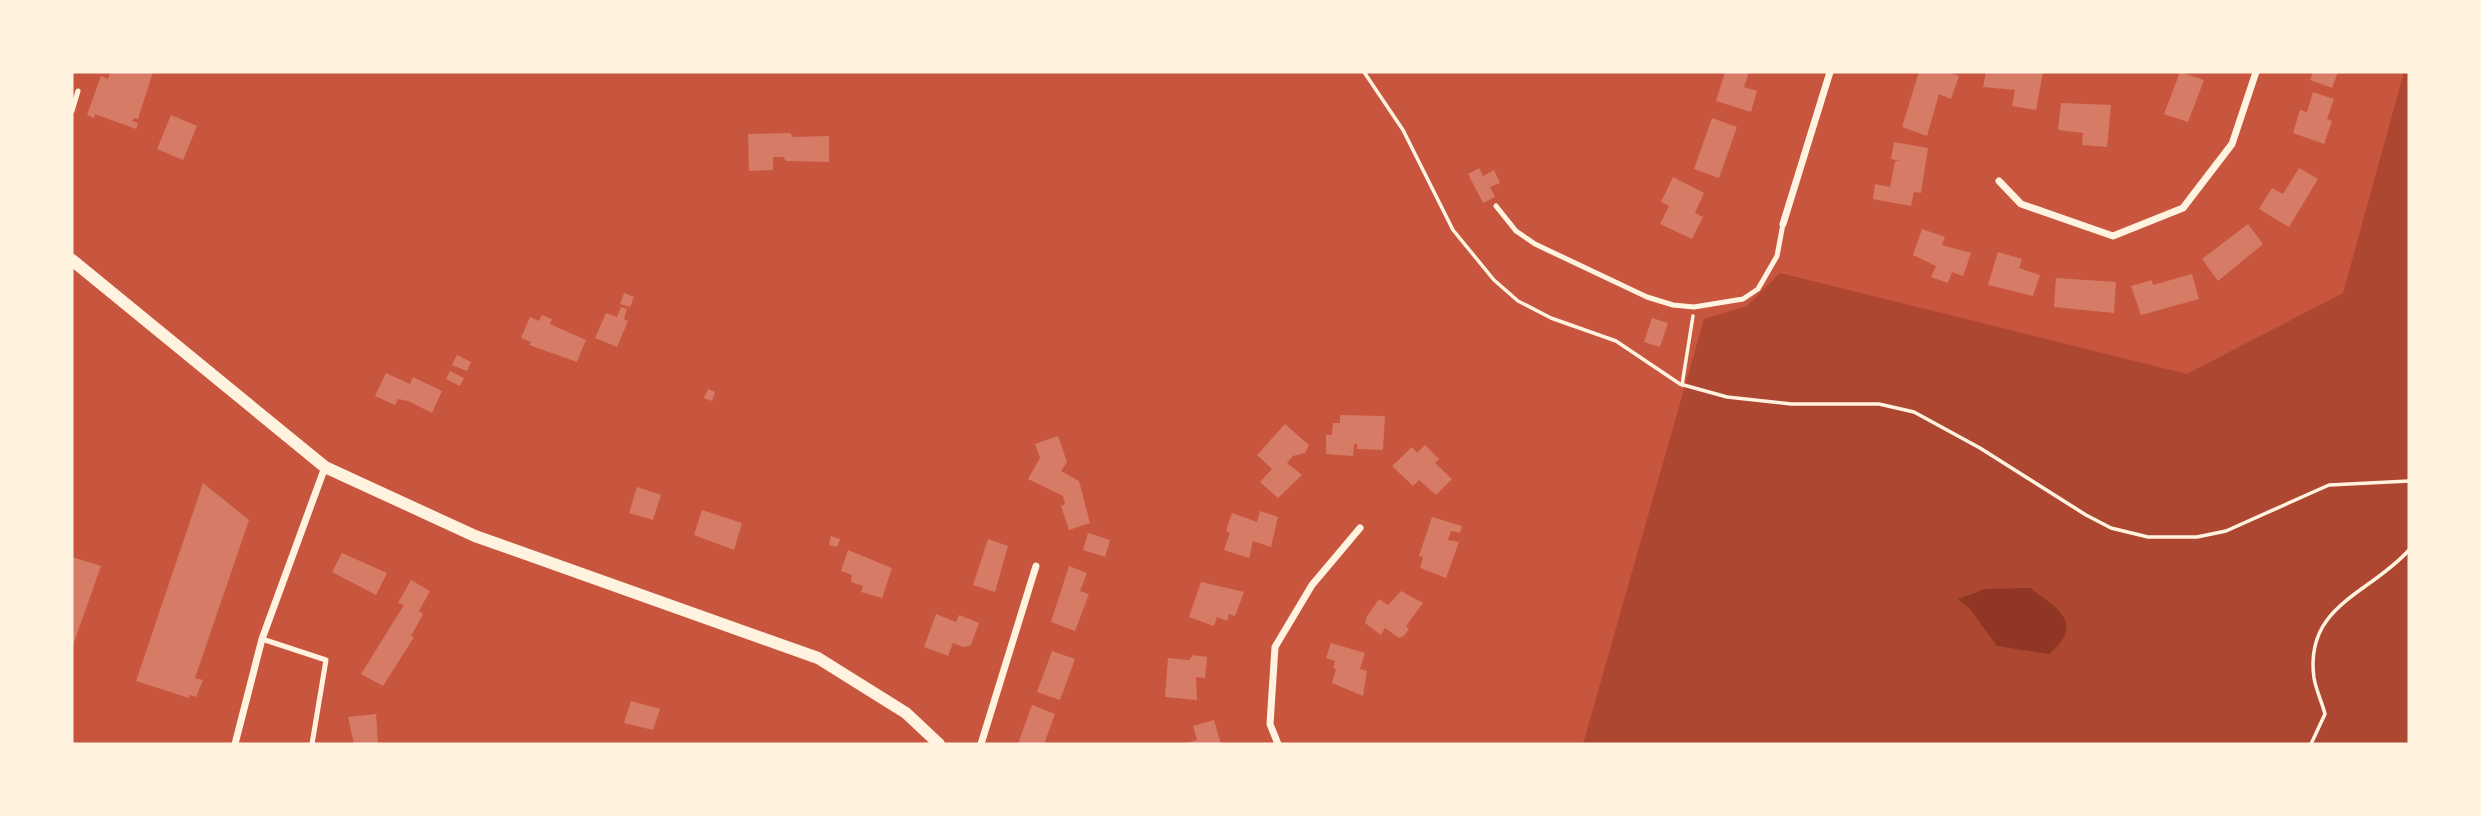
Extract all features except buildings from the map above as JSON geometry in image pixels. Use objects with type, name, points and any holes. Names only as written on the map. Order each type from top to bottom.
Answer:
[{"type":"street","points":[[1783,224],[1830,72]]},
{"type":"street","points":[[1999,181],[2021,204],[2113,236],[2183,208],[2232,145],[2256,72]]},
{"type":"street","points":[[72,260],[325,467],[475,536],[818,658],[906,713],[939,744]]},
{"type":"street","points":[[235,744],[262,639],[325,467]]},
{"type":"street","points":[[1278,744],[1270,724],[1275,647],[1312,585],[1360,528]]},
{"type":"street","points":[[981,744],[1036,566]]},
{"type":"lane","points":[[72,111],[78,91]]},
{"type":"lane","points":[[1496,206],[1516,231],[1535,244],[1647,297],[1673,305],[1694,307],[1743,299],[1758,289],[1777,256],[1783,224]]},
{"type":"lane","points":[[262,639],[326,660],[312,744]]},
{"type":"path","points":[[1364,72],[1403,131],[1453,230],[1494,279],[1518,301],[1551,318],[1616,341],[1682,385],[1727,397],[1791,404],[1879,404],[1914,412],[1980,448],[2086,515],[2111,528],[2148,537],[2197,537],[2226,531],[2329,485],[2409,481]]},
{"type":"path","points":[[1682,385],[1694,307]]},
{"type":"path","points":[[2311,744],[2325,715],[2315,679],[2314,656],[2320,629],[2329,614],[2393,568],[2409,550]]},
{"type":"shaded area","points":[[2404,72],[2409,72],[2409,744],[1583,744],[1704,319],[1747,306],[1780,273],[2187,374],[2343,293]]},
{"type":"shaded area","points":[[2030,588],[2064,618],[2065,634],[2049,654],[1997,646],[1970,609],[1958,599],[1985,589]]}]
